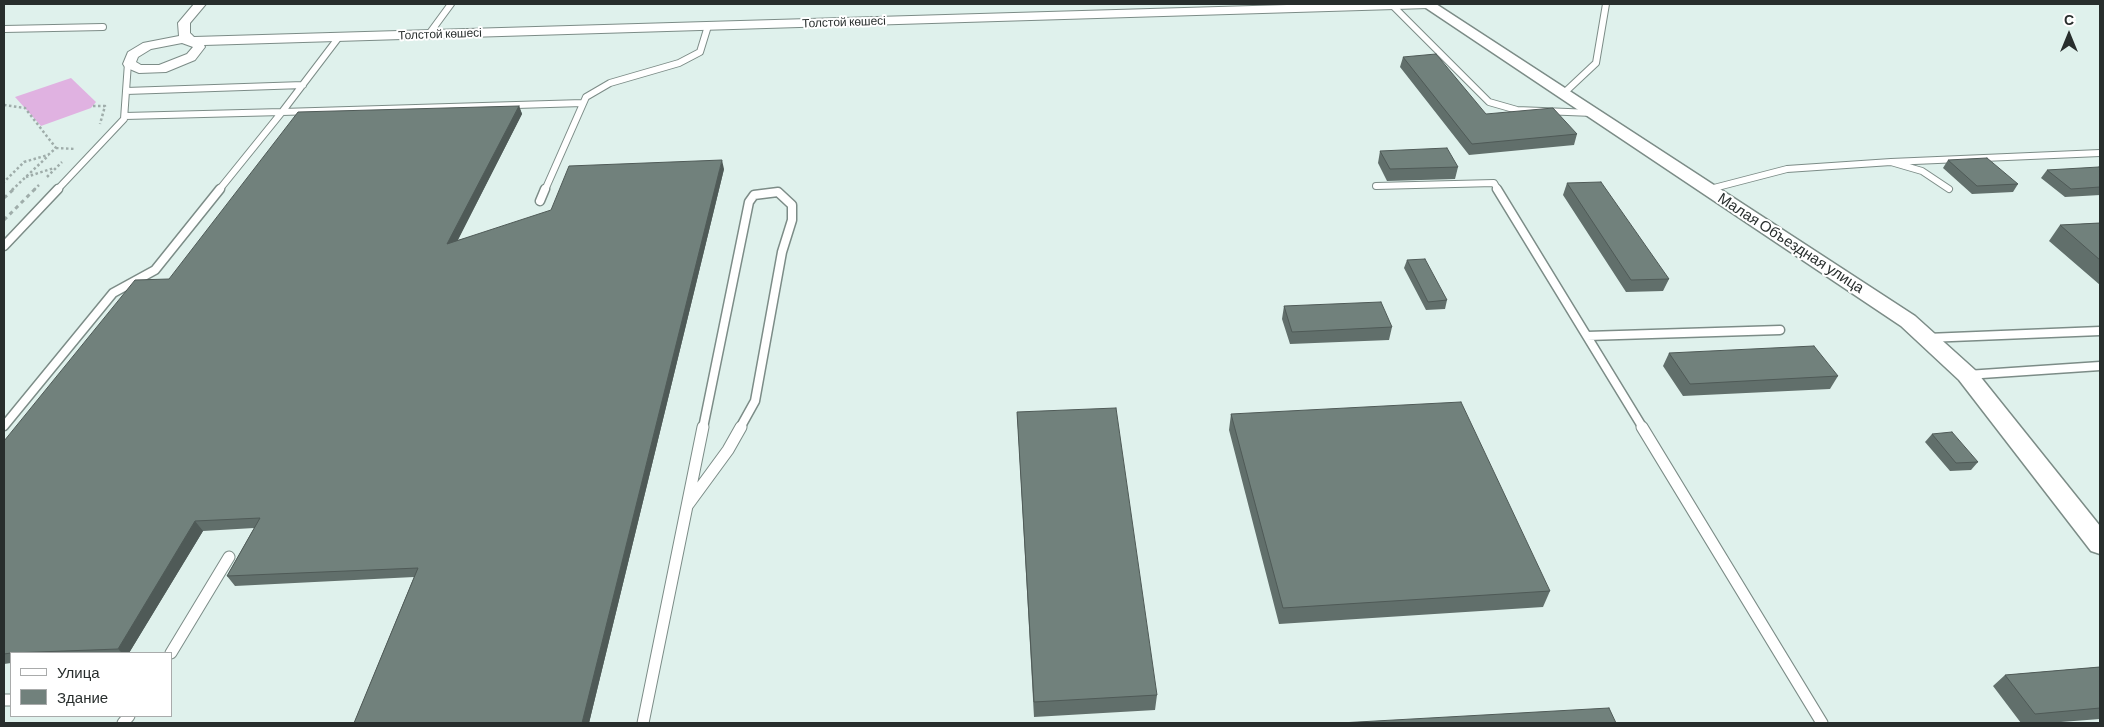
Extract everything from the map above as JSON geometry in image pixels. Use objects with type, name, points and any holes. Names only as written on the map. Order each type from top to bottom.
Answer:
[{"type":"street","points":[[200,4],[184,23],[132,55],[128,63],[132,68],[149,70],[172,66],[191,57],[219,48],[261,40]]},
{"type":"street","name":"Толстой көшесі","points":[[261,40],[1427,4]]},
{"type":"street","name":"Малая Объездная улица","points":[[1427,4],[1908,321],[1967,374],[2100,544]]},
{"type":"street","points":[[184,23],[184,34],[197,43],[199,47],[191,57]]},
{"type":"street","points":[[148,46],[171,40],[261,40]]},
{"type":"lane","points":[[429,34],[451,4]]},
{"type":"lane","points":[[1564,93],[1596,62],[1606,4]]},
{"type":"lane","points":[[1392,5],[1489,102],[1517,110],[1594,114]]},
{"type":"lane","points":[[540,201],[586,97],[610,83],[679,63],[700,52],[708,26]]},
{"type":"lane","points":[[4,29],[103,27]]},
{"type":"lane","points":[[4,426],[113,293],[155,270],[340,37]]},
{"type":"lane","points":[[4,246],[116,129],[125,116],[128,63]]},
{"type":"lane","points":[[126,91],[303,85]]},
{"type":"lane","points":[[125,116],[583,104]]},
{"type":"lane","points":[[1710,189],[1786,169],[2100,152]]},
{"type":"lane","points":[[1891,162],[1922,171],[1949,189]]},
{"type":"lane","points":[[1376,186],[1494,183],[1822,723]]},
{"type":"lane","points":[[643,723],[687,506],[749,202],[754,195],[778,192],[792,205],[792,220],[782,252],[755,401],[728,450],[687,506]]},
{"type":"lane","points":[[1587,336],[1780,330]]},
{"type":"lane","points":[[1927,338],[2100,331]]},
{"type":"lane","points":[[1967,374],[2100,366]]},
{"type":"lane","points":[[171,652],[229,558]]},
{"type":"path","points":[[4,105],[25,108],[56,148],[4,198]]},
{"type":"path","points":[[93,106],[105,106],[100,123],[94,130]]},
{"type":"path","points":[[4,220],[80,143]]},
{"type":"path","points":[[4,182],[24,162],[48,155]]},
{"type":"path","points":[[26,177],[56,168]]},
{"type":"shaded area","points":[[71,78],[96,102],[91,108],[41,126],[15,97]]},
{"type":"building","points":[[1436,54],[1486,114],[1553,108],[1577,134],[1472,144],[1403,57]]},
{"type":"building","points":[[519,106],[447,244],[551,210],[569,166],[722,160],[582,723],[354,723],[418,568],[227,576],[260,518],[195,521],[118,649],[10,652],[4,654],[4,441],[135,280],[169,279],[298,112]]},
{"type":"building","points":[[1447,148],[1458,167],[1390,169],[1380,151]]},
{"type":"building","points":[[1987,158],[2018,184],[1977,186],[1948,160]]},
{"type":"building","points":[[2099,167],[2100,187],[2071,189],[2047,170]]},
{"type":"building","points":[[1601,182],[1669,279],[1631,280],[1567,183]]},
{"type":"building","points":[[2100,223],[2100,260],[2060,225]]},
{"type":"building","points":[[1425,259],[1447,300],[1428,302],[1407,260]]},
{"type":"building","points":[[1381,302],[1392,327],[1292,332],[1284,306]]},
{"type":"building","points":[[1814,346],[1838,376],[1690,384],[1669,353]]},
{"type":"building","points":[[1461,402],[1550,591],[1283,608],[1231,414]]},
{"type":"building","points":[[1116,408],[1157,695],[1034,702],[1017,412]]},
{"type":"building","points":[[1952,432],[1978,462],[1956,463],[1932,434]]},
{"type":"building","points":[[2100,667],[2100,708],[2035,714],[2005,675]]},
{"type":"building","points":[[1609,708],[1616,723],[1340,723]]}]
